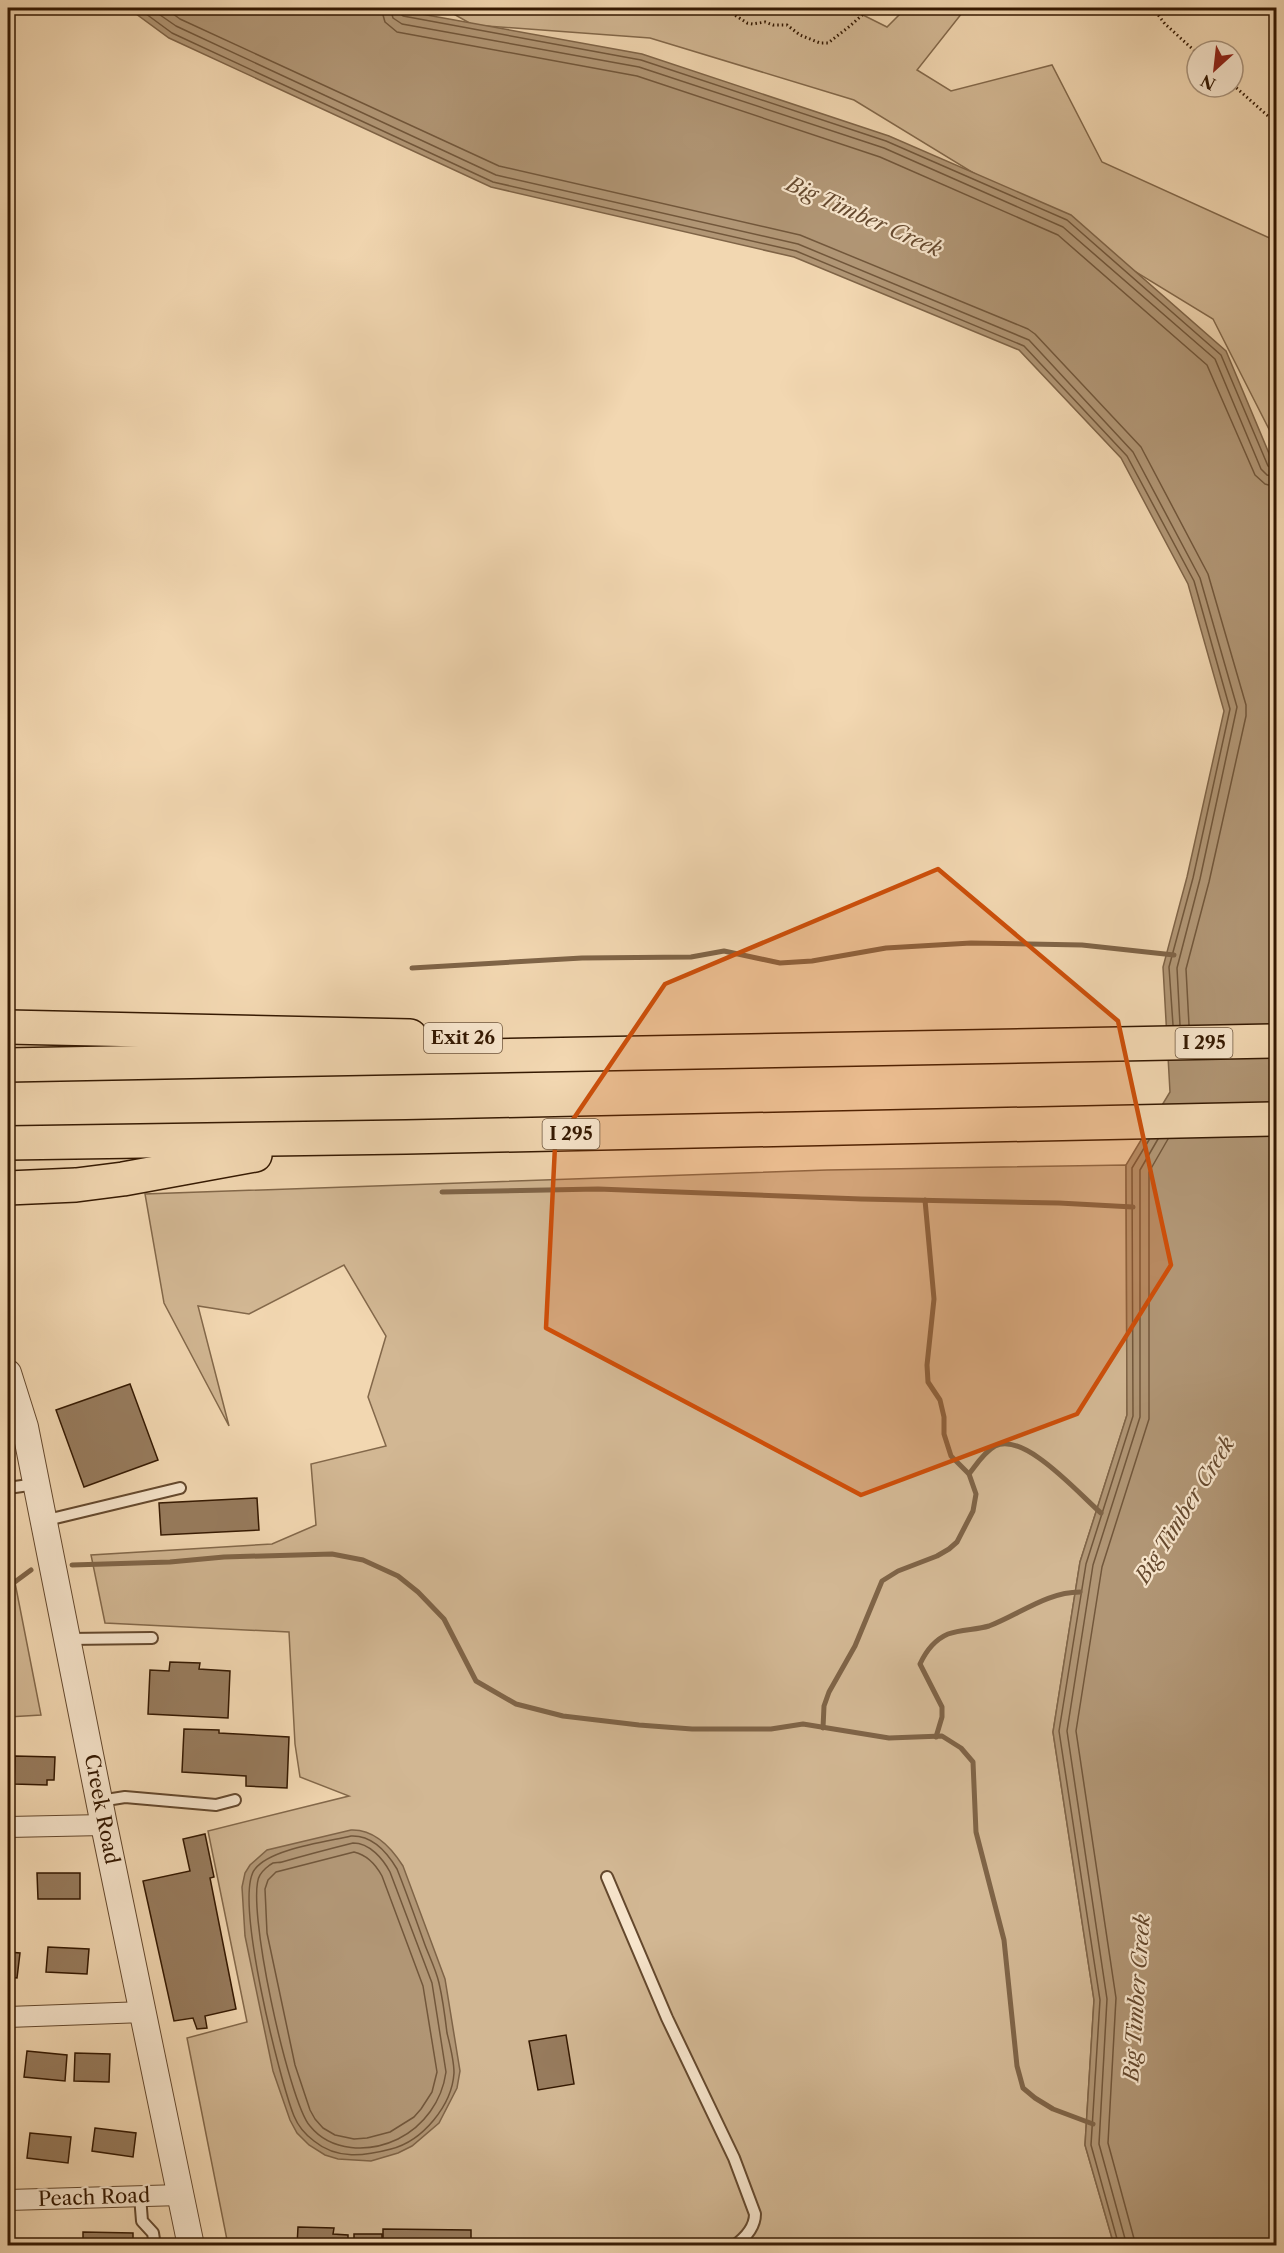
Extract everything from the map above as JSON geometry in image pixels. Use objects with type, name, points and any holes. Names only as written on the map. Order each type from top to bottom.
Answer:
[{"type":"highway","name":"Exit 26","points":[[8,1027],[919,1048]]},
{"type":"highway","name":"I 295","points":[[8,1065],[1276,1041]]},
{"type":"highway","name":"I 295","points":[[8,1143],[1276,1119]]},
{"type":"highway","points":[[8,1188],[76,1185],[123,1179],[251,1156],[406,1137]]},
{"type":"street","name":"Creek Road","points":[[8,1373],[25,1426],[191,2246]]},
{"type":"street","points":[[8,1827],[102,1813]]},
{"type":"street","points":[[8,2017],[144,2012]]},
{"type":"street","name":"Peach Road","points":[[8,2200],[181,2195]]},
{"type":"lane","points":[[8,1488],[36,1484]]},
{"type":"lane","points":[[43,1521],[180,1488]]},
{"type":"lane","points":[[68,1639],[152,1638]]},
{"type":"lane","points":[[102,1813],[125,1797],[216,1805],[235,1800]]},
{"type":"lane","points":[[607,1877],[667,2018],[734,2158],[755,2214],[755,2222],[734,2246]]},
{"type":"lane","points":[[140,2196],[142,2221],[153,2233],[155,2246]]},
{"type":"path","points":[[724,8],[747,23],[765,21],[772,25],[787,25],[800,35],[820,44],[828,43],[870,8]]},
{"type":"path","points":[[1153,8],[1165,24],[1185,42]]},
{"type":"path","points":[[1245,96],[1276,123]]},
{"type":"highlighted area","points":[[938,869],[1118,1021],[1171,1265],[1077,1414],[861,1495],[546,1328],[555,1146],[665,984]]},
{"type":"shaded area","points":[[443,8],[849,8],[887,27],[906,8],[966,8],[917,70],[951,91],[1052,65],[1102,162],[1276,241],[1276,443],[1213,319],[854,100],[650,38],[473,25]]},
{"type":"shaded area","points":[[1126,1165],[1127,1415],[1080,1562],[1053,1732],[1094,2000],[1085,2145],[1114,2245],[228,2245],[187,2038],[247,2022],[208,1831],[349,1796],[300,1777],[295,1744],[289,1632],[105,1623],[91,1555],[272,1544],[316,1525],[311,1464],[386,1446],[368,1397],[386,1336],[344,1265],[249,1314],[198,1306],[229,1426],[164,1303],[145,1194],[827,1170]]},
{"type":"shaded area","points":[[8,1547],[41,1715],[8,1717]]},
{"type":"water","name":"Big Timber Creek","points":[[128,8],[388,8],[642,54],[889,136],[1071,215],[1226,351],[1276,470],[1276,2245],[1114,2245],[1085,2145],[1094,2000],[1053,1732],[1080,1562],[1127,1415],[1126,1165],[1170,1092],[1163,967],[1187,877],[1224,711],[1188,584],[1121,458],[1019,350],[794,257],[491,187],[169,38]]},
{"type":"water","points":[[359,1830],[381,1840],[403,1866],[445,1979],[460,2071],[457,2088],[439,2123],[412,2146],[371,2161],[338,2159],[325,2155],[309,2145],[297,2133],[290,2120],[273,2071],[245,1936],[242,1887],[245,1873],[250,1865],[267,1850]]},
{"type":"building","points":[[130,1384],[158,1460],[84,1487],[56,1410]]},
{"type":"building","points":[[257,1498],[259,1530],[161,1535],[159,1503]]},
{"type":"building","points":[[170,1662],[200,1663],[199,1669],[230,1671],[228,1718],[148,1714],[150,1670],[169,1671]]},
{"type":"building","points":[[184,1729],[289,1737],[287,1788],[246,1786],[246,1776],[182,1772]]},
{"type":"building","points":[[15,1756],[55,1757],[54,1780],[47,1780],[47,1785],[14,1784]]},
{"type":"building","points":[[205,1834],[214,1877],[210,1878],[236,2009],[205,2016],[207,2028],[197,2029],[193,2018],[174,2021],[143,1881],[190,1871],[183,1839]]},
{"type":"building","points":[[37,1873],[80,1873],[80,1899],[38,1899]]},
{"type":"building","points":[[48,1947],[89,1949],[87,1974],[46,1972]]},
{"type":"building","points":[[8,1952],[20,1953],[17,1978],[8,1977]]},
{"type":"building","points":[[566,2035],[574,2084],[538,2090],[529,2041]]},
{"type":"building","points":[[27,2051],[67,2055],[65,2081],[24,2077]]},
{"type":"building","points":[[75,2053],[110,2054],[109,2082],[74,2081]]},
{"type":"building","points":[[95,2128],[136,2133],[133,2157],[92,2151]]},
{"type":"building","points":[[30,2133],[71,2137],[68,2163],[27,2158]]},
{"type":"building","points":[[298,2227],[334,2228],[333,2234],[348,2235],[348,2246],[297,2246]]},
{"type":"building","points":[[383,2229],[471,2230],[471,2246],[383,2246]]},
{"type":"building","points":[[83,2232],[133,2233],[133,2246],[83,2246]]},
{"type":"building","points":[[354,2234],[382,2234],[382,2246],[354,2246]]},
{"type":"waterway","points":[[412,968],[582,958],[691,957],[724,951],[780,963],[812,961],[886,948],[971,943],[1082,945],[1174,955]]},
{"type":"waterway","points":[[442,1192],[598,1189],[1133,1207]]},
{"type":"waterway","points":[[823,1728],[824,1706],[829,1692],[855,1646],[882,1581],[898,1571],[949,1549],[957,1542],[973,1511],[976,1494],[969,1474],[951,1456],[944,1434],[944,1417],[940,1400],[928,1382],[927,1365],[934,1299],[925,1200]]},
{"type":"waterway","points":[[969,1474],[984,1455],[995,1446],[1007,1444],[1021,1447],[1051,1467],[1101,1513]]},
{"type":"waterway","points":[[72,1565],[332,1554],[363,1560],[398,1576],[418,1592],[444,1619],[476,1681],[516,1704],[563,1716],[692,1729],[771,1729],[803,1724],[889,1738],[942,1736],[961,1748],[973,1762],[976,1832],[1004,1940],[1017,2066],[1023,2088],[1053,2109],[1093,2124]]},
{"type":"waterway","points":[[8,1587],[31,1570]]},
{"type":"waterway","points":[[936,1737],[942,1717],[942,1707],[920,1664],[928,1650],[943,1636],[953,1632],[989,1626],[1034,1604],[1056,1596],[1080,1592]]}]
